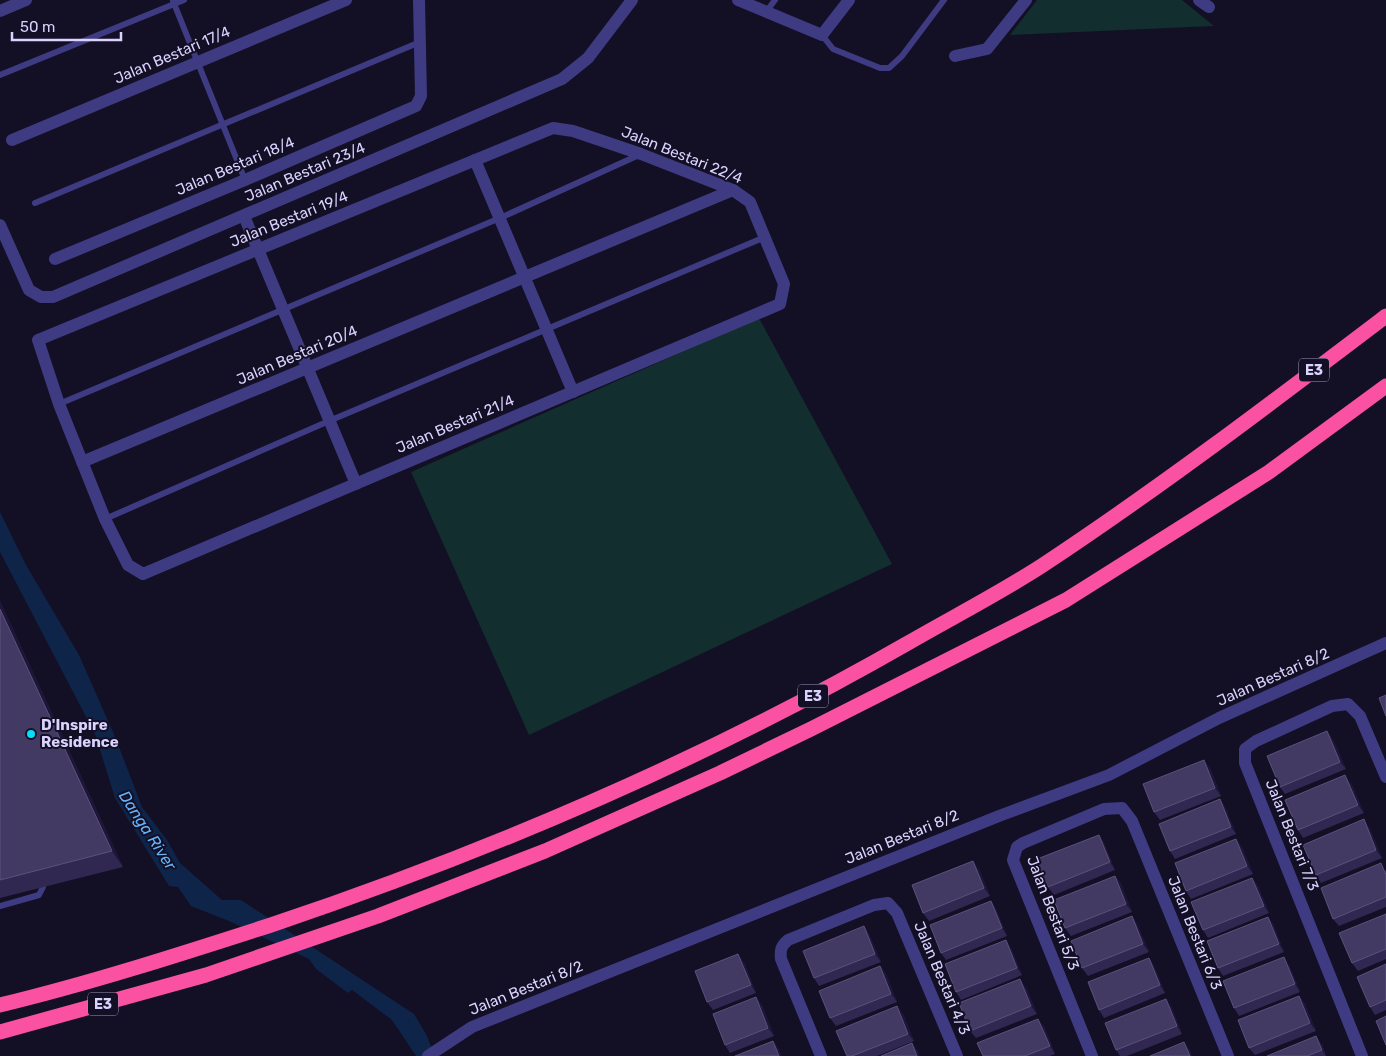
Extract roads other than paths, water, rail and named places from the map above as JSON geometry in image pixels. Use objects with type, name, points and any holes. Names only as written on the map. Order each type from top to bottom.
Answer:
[{"type":"highway","name":"E3","points":[[0,1005],[173,957],[348,899],[480,848],[632,784],[830,688],[1042,566],[1243,424],[1386,316]]},
{"type":"highway","name":"E3","points":[[0,1032],[206,975],[378,916],[545,851],[720,773],[1066,600],[1269,472],[1386,386]]},
{"type":"street","name":"Jalan Bestari 17/4","points":[[12,140],[346,0]]},
{"type":"street","points":[[419,0],[420,42]]},
{"type":"street","name":"Jalan Bestari 23/4","points":[[0,225],[29,290],[41,297],[53,297],[562,80],[588,58],[632,0]]},
{"type":"street","points":[[738,0],[822,34],[849,0]]},
{"type":"street","points":[[955,56],[987,49],[1026,0]]},
{"type":"street","points":[[0,11],[18,2]]},
{"type":"street","name":"Jalan Bestari 18/4","points":[[55,259],[416,106],[421,96],[420,42]]},
{"type":"street","name":"Jalan Bestari 22/4","points":[[553,128],[573,131],[641,154],[733,190],[750,202],[784,284],[780,304]]},
{"type":"street","name":"Jalan Bestari 19/4","points":[[59,404],[38,340],[553,128]]},
{"type":"street","points":[[475,160],[573,392]]},
{"type":"street","name":"Jalan Bestari 20/4","points":[[82,462],[733,190]]},
{"type":"street","points":[[244,216],[356,484]]},
{"type":"street","name":"Jalan Bestari 21/4","points":[[105,518],[128,565],[143,574],[780,304]]},
{"type":"street","points":[[59,404],[105,518]]},
{"type":"street","name":"Jalan Bestari 8/2","points":[[428,1056],[472,1027],[999,816],[1109,775],[1219,718],[1386,643]]},
{"type":"street","name":"Jalan Bestari 7/3","points":[[1362,1056],[1244,756],[1245,749],[1249,744],[1332,706],[1348,704],[1360,716],[1386,777]]},
{"type":"street","name":"Jalan Bestari 5/3","points":[[1092,1056],[1013,860],[1017,847],[1104,809],[1122,808],[1132,821]]},
{"type":"street","name":"Jalan Bestari 6/3","points":[[1132,821],[1228,1056]]},
{"type":"street","name":"Jalan Bestari 4/3","points":[[822,1056],[781,959],[780,951],[782,945],[788,940],[881,903],[888,902],[897,913],[957,1056]]},
{"type":"lane","points":[[0,75],[174,2],[184,0]]},
{"type":"lane","points":[[766,12],[775,0]]},
{"type":"lane","points":[[822,34],[833,48],[880,68],[889,68],[902,56],[944,0]]},
{"type":"lane","points":[[174,2],[245,180]]},
{"type":"lane","points":[[35,203],[420,42]]},
{"type":"lane","points":[[59,404],[500,218],[641,154]]},
{"type":"lane","points":[[105,518],[329,421],[765,237]]},
{"type":"lane","points":[[0,906],[40,895],[44,887],[39,874]]},
{"type":"water","name":"Danga River","points":[[0,512],[26,565],[79,655],[116,739],[142,807],[167,840],[180,863],[222,900],[241,900],[414,1014],[426,1034],[435,1056],[416,1056],[392,1020],[352,990],[348,993],[316,969],[309,959],[229,921],[191,906],[178,887],[169,886],[115,798],[95,734],[0,552]]},
{"type":"place","name":"D'Inspire Residence","points":[[31,734]]}]
